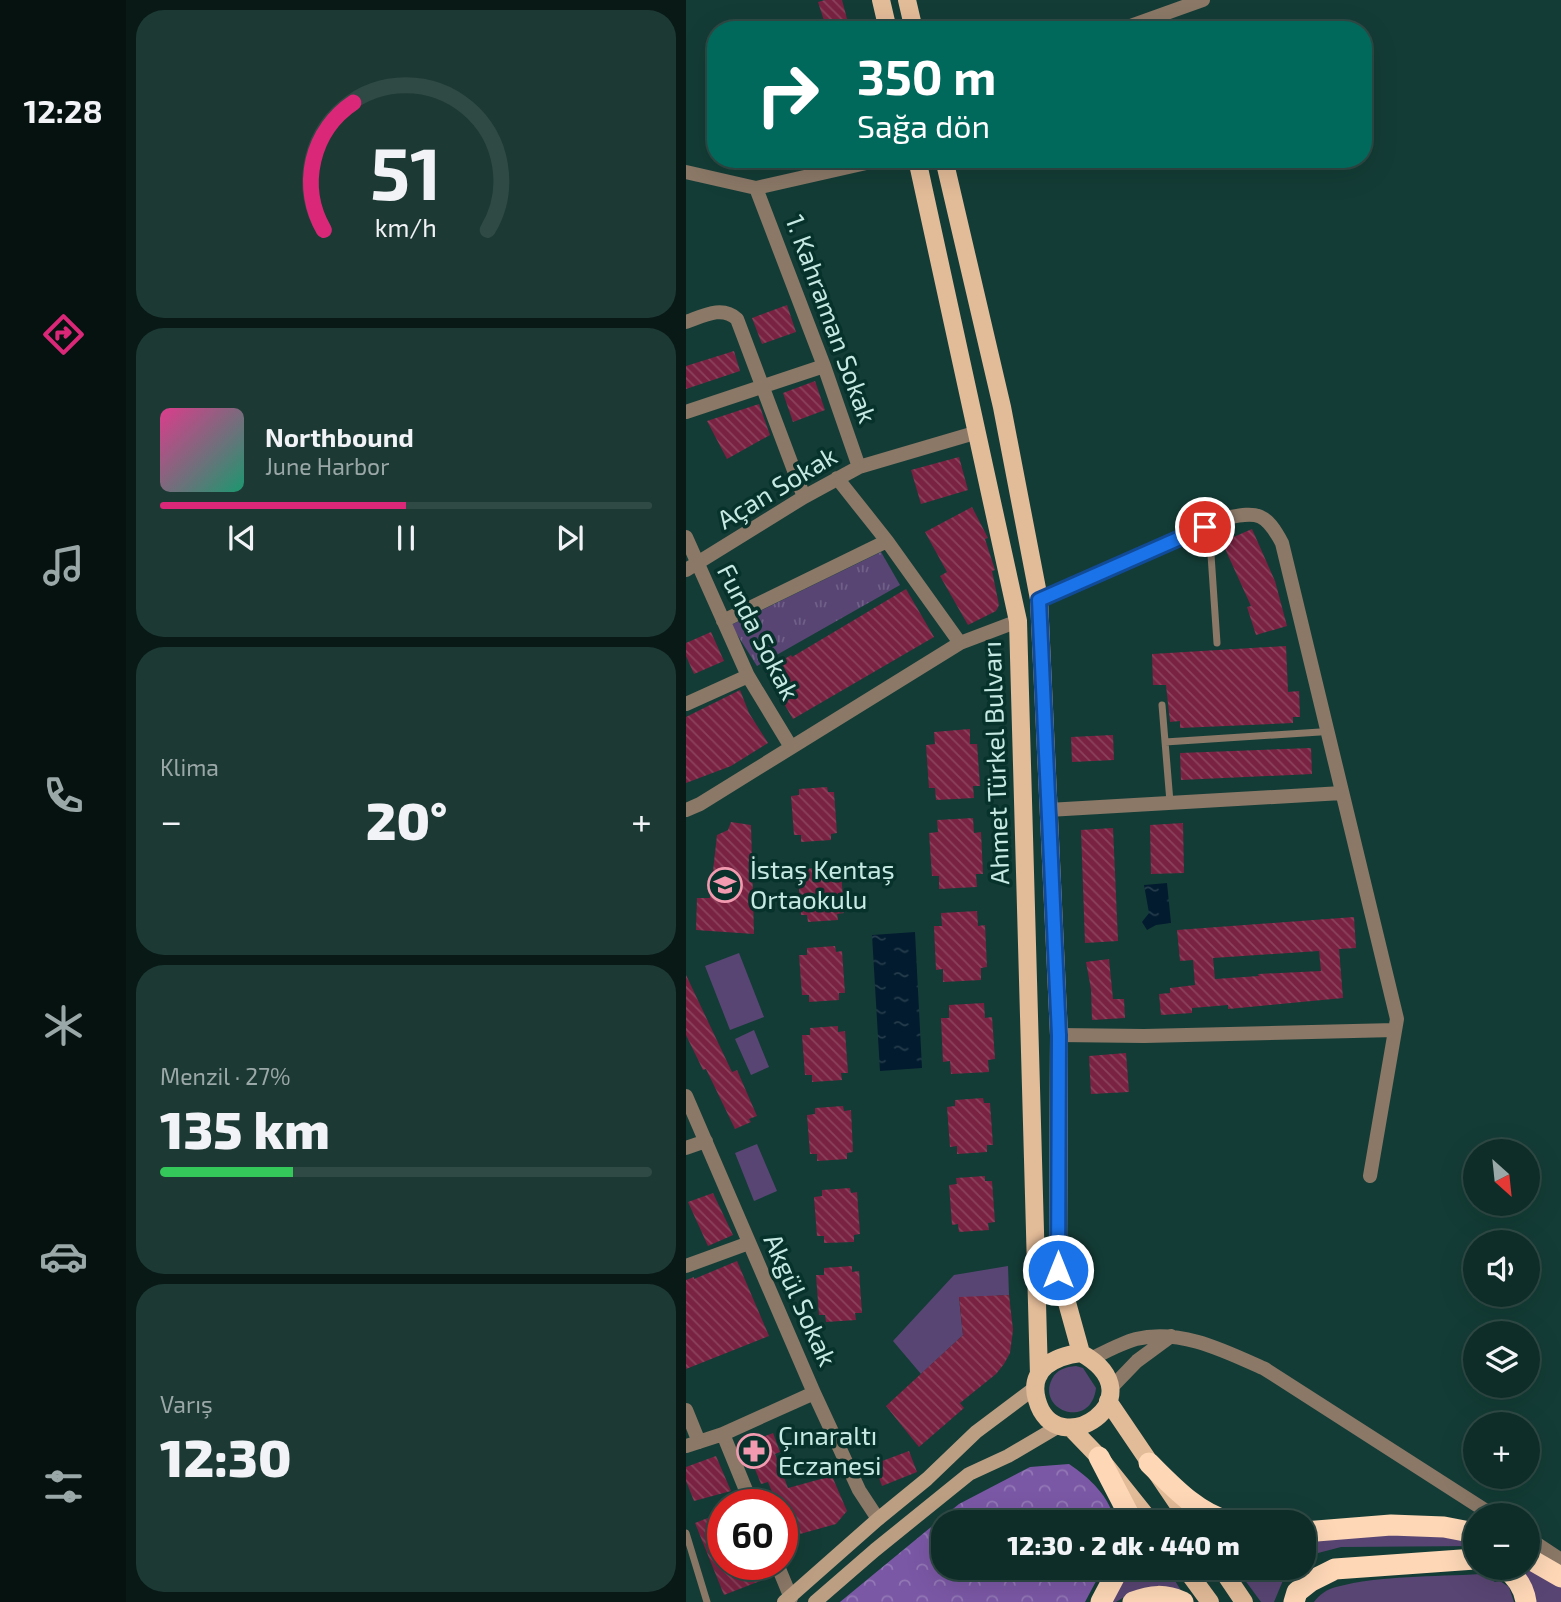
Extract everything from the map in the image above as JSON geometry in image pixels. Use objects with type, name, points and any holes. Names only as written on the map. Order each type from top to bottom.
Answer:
[{"type":"highway","points":[[1099,1457],[1126,1510]]},
{"type":"highway","points":[[1149,1463],[1181,1495],[1204,1510]]},
{"type":"highway","points":[[1316,1531],[1391,1525],[1444,1527],[1463,1531]]},
{"type":"highway","points":[[1294,1602],[1297,1592],[1311,1581],[1335,1569],[1463,1560]]},
{"type":"highway","points":[[1540,1565],[1561,1577]]},
{"type":"highway","points":[[1101,1602],[1113,1580]]},
{"type":"highway","points":[[1517,1580],[1524,1591],[1526,1602]]},
{"type":"highway","points":[[1133,1602],[1152,1595],[1170,1596],[1183,1602]]},
{"type":"main road","points":[[881,0],[886,21]]},
{"type":"main road","points":[[907,0],[912,21]]},
{"type":"main road","name":"Ahmet Türkel Bulvarı","points":[[919,168],[1018,621],[1037,1381]]},
{"type":"main road","name":"Ahmet Türkel Bulvarı","points":[[946,168],[1002,407],[1039,600],[1059,1035],[1058,1270],[1086,1356]]},
{"type":"main road","points":[[788,1600],[1037,1381],[1046,1365],[1055,1358],[1086,1356],[1101,1366],[1107,1377],[1109,1395],[1149,1463],[1182,1510]]},
{"type":"main road","points":[[1037,1381],[1036,1399],[1041,1410],[1099,1457],[1141,1510]]},
{"type":"main road","points":[[815,1602],[970,1474],[1065,1427],[1083,1426],[1094,1421],[1103,1412],[1109,1395]]},
{"type":"main road","points":[[1194,1580],[1210,1602]]},
{"type":"main road","points":[[1229,1580],[1244,1602]]},
{"type":"street","points":[[1144,21],[1203,0]]},
{"type":"street","points":[[686,172],[756,188],[844,168]]},
{"type":"street","name":"1. Kahraman Sokak","points":[[756,188],[824,366],[859,467]]},
{"type":"street","points":[[686,322],[720,311],[730,312],[737,319],[804,497]]},
{"type":"street","points":[[686,412],[824,366]]},
{"type":"street","name":"Açan Sokak","points":[[692,568],[804,497],[859,467],[978,432]]},
{"type":"street","points":[[837,478],[887,541],[960,643]]},
{"type":"street","points":[[1039,600],[1226,517],[1250,513],[1262,517],[1273,526],[1282,543],[1397,1019],[1370,1176]]},
{"type":"street","name":"Funda Sokak","points":[[686,537],[692,568],[723,621],[748,676],[791,747]]},
{"type":"street","points":[[723,621],[887,541]]},
{"type":"street","points":[[686,810],[700,804],[960,643],[1018,621]]},
{"type":"street","points":[[686,704],[748,676]]},
{"type":"street","points":[[1048,810],[1342,793]]},
{"type":"street","points":[[1059,1035],[1144,1036],[1395,1030]]},
{"type":"street","name":"Akgül Sokak","points":[[686,1096],[814,1393],[859,1490],[878,1519]]},
{"type":"street","points":[[686,1148],[706,1141]]},
{"type":"street","points":[[686,1266],[749,1243]]},
{"type":"street","points":[[1109,1395],[1138,1361],[1172,1335]]},
{"type":"street","points":[[1086,1356],[1135,1339],[1172,1335],[1236,1356],[1265,1369],[1474,1503]]},
{"type":"street","points":[[686,1410],[692,1444],[723,1434],[814,1393]]},
{"type":"street","points":[[723,1434],[745,1489]]},
{"type":"street","points":[[1540,1546],[1561,1560]]},
{"type":"street","points":[[782,1580],[788,1600]]},
{"type":"lane","points":[[1205,527],[1210,540],[1217,643]]},
{"type":"lane","points":[[1163,705],[1170,804]]},
{"type":"lane","points":[[1165,742],[1320,732]]},
{"type":"lane","points":[[686,1533],[707,1602]]},
{"type":"green space","points":[[881,552],[900,585],[757,666],[731,625]]},
{"type":"green space","points":[[739,953],[764,1017],[730,1030],[705,966]]},
{"type":"green space","points":[[754,1030],[769,1067],[751,1075],[735,1039]]},
{"type":"green space","points":[[757,1144],[777,1191],[754,1201],[735,1153]]},
{"type":"green space","points":[[1008,1266],[1009,1295],[959,1298],[963,1335],[921,1374],[893,1341],[954,1275]]},
{"type":"green space","points":[[1076,1366],[1083,1368],[1096,1388],[1092,1401],[1085,1409],[1066,1411],[1051,1400],[1049,1390],[1056,1373]]},
{"type":"green space","points":[[1069,1464],[1098,1489],[1111,1510],[952,1510],[1030,1467]]},
{"type":"green space","points":[[931,1527],[931,1580],[1097,1580],[1085,1602],[840,1602]]},
{"type":"green space","points":[[1374,1533],[1463,1537],[1463,1546],[1341,1547],[1316,1554],[1316,1537]]},
{"type":"green space","points":[[1540,1574],[1561,1584],[1561,1602],[1534,1602],[1522,1580],[1540,1580]]},
{"type":"green space","points":[[1463,1575],[1463,1580],[1500,1581],[1509,1587],[1514,1602],[1314,1602],[1329,1589],[1390,1578]]},
{"type":"green space","points":[[1120,1580],[1174,1580],[1182,1592],[1129,1594],[1116,1602],[1107,1602]]},
{"type":"green space","points":[[1245,1580],[1283,1580],[1274,1602],[1261,1602]]},
{"type":"water","points":[[1167,883],[1171,923],[1156,925],[1147,930],[1142,922],[1149,913],[1144,885]]},
{"type":"water","points":[[915,932],[922,1068],[880,1071],[872,935]]},
{"type":"building","points":[[842,0],[848,21],[824,21],[818,2]]},
{"type":"building","points":[[787,305],[796,332],[762,344],[752,318]]},
{"type":"building","points":[[734,351],[740,371],[686,389],[686,366]]},
{"type":"building","points":[[815,381],[825,410],[793,422],[783,393]]},
{"type":"building","points":[[759,404],[770,435],[727,459],[707,421]]},
{"type":"building","points":[[959,457],[968,490],[921,504],[911,470]]},
{"type":"building","points":[[972,507],[988,538],[985,539],[995,570],[992,571],[999,605],[996,611],[968,625],[940,576],[947,572],[925,532]]},
{"type":"building","points":[[1252,529],[1275,581],[1287,626],[1256,635],[1247,607],[1251,606],[1222,542]]},
{"type":"building","points":[[906,589],[934,637],[793,719],[765,671]]},
{"type":"building","points":[[711,632],[724,661],[694,674],[686,656],[686,643]]},
{"type":"building","points":[[1286,646],[1288,692],[1299,691],[1300,717],[1293,717],[1293,723],[1180,728],[1180,721],[1170,722],[1166,685],[1153,685],[1152,654]]},
{"type":"building","points":[[740,690],[749,713],[768,743],[731,766],[686,783],[686,717]]},
{"type":"building","points":[[970,729],[970,744],[977,744],[980,786],[973,786],[974,798],[936,800],[935,788],[929,788],[926,745],[935,744],[934,732]]},
{"type":"building","points":[[1113,735],[1114,760],[1072,762],[1071,737]]},
{"type":"building","points":[[1311,748],[1312,774],[1181,780],[1180,753]]},
{"type":"building","points":[[827,787],[828,792],[834,792],[837,833],[831,834],[831,840],[801,842],[801,835],[794,835],[791,796],[799,795],[799,789]]},
{"type":"building","points":[[973,818],[974,833],[981,832],[983,874],[976,874],[977,887],[939,889],[939,876],[932,876],[929,833],[938,832],[937,820]]},
{"type":"building","points":[[731,822],[751,825],[754,934],[696,930],[697,898],[710,898],[717,835],[728,830]]},
{"type":"building","points":[[1183,823],[1184,873],[1151,874],[1150,825]]},
{"type":"building","points":[[1113,828],[1118,941],[1085,943],[1081,830]]},
{"type":"building","points":[[834,866],[834,872],[841,871],[844,913],[837,914],[838,920],[808,922],[807,915],[801,915],[798,875],[806,875],[805,869]]},
{"type":"building","points":[[977,911],[978,926],[985,925],[987,967],[981,968],[981,980],[943,982],[943,969],[936,970],[934,926],[942,926],[941,913]]},
{"type":"building","points":[[1354,917],[1356,948],[1339,949],[1343,998],[1228,1009],[1228,1005],[1192,1008],[1192,1013],[1161,1015],[1159,994],[1170,993],[1170,988],[1195,985],[1193,960],[1180,961],[1177,930]],"holes":[[[1319,951],[1321,971],[1215,979],[1213,958]]]},
{"type":"building","points":[[835,946],[836,952],[842,951],[845,993],[839,993],[839,1000],[809,1002],[809,995],[802,995],[799,955],[807,955],[807,948]]},
{"type":"building","points":[[1109,959],[1113,999],[1124,999],[1125,1018],[1092,1020],[1091,989],[1086,962]]},
{"type":"building","points":[[686,975],[732,1072],[737,1070],[757,1116],[749,1119],[751,1122],[735,1129],[686,1035]]},
{"type":"building","points":[[984,1003],[985,1018],[992,1017],[995,1059],[988,1060],[989,1072],[951,1074],[950,1061],[943,1062],[941,1018],[949,1018],[949,1005]]},
{"type":"building","points":[[838,1026],[838,1032],[845,1031],[848,1073],[841,1073],[842,1080],[812,1082],[812,1075],[805,1075],[802,1035],[810,1035],[810,1028]]},
{"type":"building","points":[[1126,1053],[1129,1092],[1091,1094],[1089,1056]]},
{"type":"building","points":[[983,1098],[984,1103],[990,1103],[993,1145],[987,1145],[987,1152],[957,1154],[957,1146],[950,1147],[947,1107],[955,1106],[955,1100]]},
{"type":"building","points":[[843,1106],[844,1111],[851,1110],[853,1152],[847,1153],[847,1159],[817,1161],[817,1154],[810,1154],[807,1115],[815,1114],[815,1108]]},
{"type":"building","points":[[985,1176],[985,1181],[992,1181],[995,1222],[988,1223],[989,1230],[959,1232],[958,1224],[952,1225],[949,1185],[957,1184],[956,1178]]},
{"type":"building","points":[[850,1188],[851,1193],[857,1192],[860,1234],[854,1235],[854,1242],[824,1243],[824,1236],[817,1236],[814,1197],[822,1196],[822,1190]]},
{"type":"building","points":[[713,1193],[733,1235],[708,1246],[688,1202]]},
{"type":"building","points":[[737,1261],[769,1336],[686,1369],[686,1280]]},
{"type":"building","points":[[852,1266],[852,1272],[859,1271],[862,1313],[855,1313],[856,1320],[826,1322],[825,1315],[819,1315],[816,1275],[824,1275],[824,1268]]},
{"type":"building","points":[[1009,1295],[1013,1330],[1010,1353],[1004,1364],[996,1374],[960,1403],[964,1408],[919,1447],[886,1406],[963,1335],[959,1297]]},
{"type":"building","points":[[773,1433],[780,1452],[775,1454],[788,1488],[832,1476],[847,1511],[836,1524],[798,1535],[798,1489],[771,1489],[768,1482],[761,1484],[745,1444]]},
{"type":"building","points":[[909,1451],[917,1472],[882,1486],[874,1464]]},
{"type":"building","points":[[716,1456],[730,1489],[707,1489],[707,1497],[694,1501],[686,1481],[686,1467]]},
{"type":"building","points":[[707,1518],[707,1553],[695,1523]]},
{"type":"building","points":[[718,1580],[762,1580],[724,1595]]},
{"type":"place","name":"İstaş Kentaş Ortaokulu","points":[[725,885]]},
{"type":"place","name":"Çınaraltı Eczanesi","points":[[754,1451]]},
{"type":"route","points":[[1058,1270],[1059,1035],[1039,600],[1205,527]]}]
